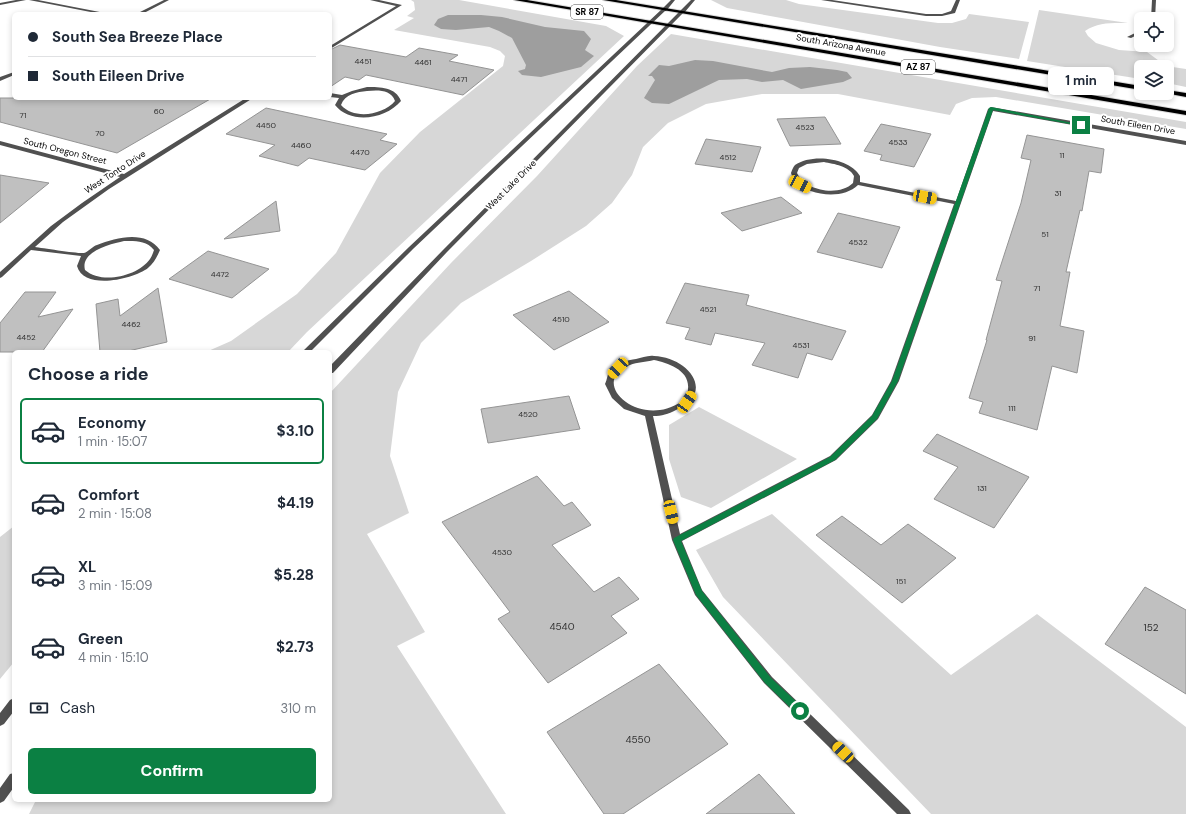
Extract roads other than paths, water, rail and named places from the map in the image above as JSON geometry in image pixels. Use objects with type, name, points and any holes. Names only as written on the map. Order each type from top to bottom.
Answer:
[{"type":"main road","name":"South Arizona Avenue","points":[[517,0],[1186,113]]},
{"type":"main road","name":"South Arizona Avenue","points":[[606,0],[1134,87]]},
{"type":"main road","points":[[1174,93],[1186,95]]},
{"type":"street","points":[[0,4],[24,0]]},
{"type":"street","points":[[31,0],[97,12]]},
{"type":"street","points":[[142,12],[167,0]]},
{"type":"street","points":[[332,47],[400,5],[372,0]]},
{"type":"street","points":[[308,350],[412,248],[673,0]]},
{"type":"street","name":"West Lake Drive","points":[[332,369],[445,251],[670,25],[693,0]]},
{"type":"street","points":[[823,0],[926,15],[942,15],[953,12],[958,0]]},
{"type":"street","points":[[1153,12],[1154,0]]},
{"type":"street","points":[[1129,37],[1134,34]]},
{"type":"street","points":[[0,79],[12,74]]},
{"type":"street","points":[[332,95],[343,97],[357,91],[377,89],[394,93],[398,97],[398,101],[396,106],[390,110],[376,114],[360,115],[351,114],[340,109],[338,105],[339,101],[343,97]]},
{"type":"street","name":"West Tonto Drive","points":[[0,276],[29,248],[65,218],[125,176],[247,100]]},
{"type":"street","name":"South Eileen Drive","points":[[958,203],[991,108],[1186,143]]},
{"type":"street","name":"South Oregon Street","points":[[0,143],[125,176]]},
{"type":"street","points":[[824,160],[835,162],[852,170],[857,175],[858,180],[856,183],[855,186],[839,192],[817,191],[800,184],[795,180],[793,175],[797,166],[804,163],[824,160]]},
{"type":"street","points":[[677,540],[833,458],[875,417],[895,381],[958,203],[856,183]]},
{"type":"street","points":[[29,248],[86,255],[100,246],[124,239],[136,239],[147,241],[154,245],[157,250],[156,257],[150,264],[141,270],[115,278],[102,279],[85,274],[81,269],[80,263],[86,255]]},
{"type":"street","points":[[654,358],[668,361],[680,366],[689,374],[693,383],[693,393],[687,402],[677,408],[663,413],[648,413],[635,411],[624,406],[615,399],[610,392],[609,383],[612,375],[618,368],[628,362],[641,359],[654,358]]},
{"type":"street","points":[[648,413],[677,540],[698,592],[768,680],[905,814]]},
{"type":"street","points":[[0,721],[12,706]]},
{"type":"street","points":[[0,797],[12,781]]}]
